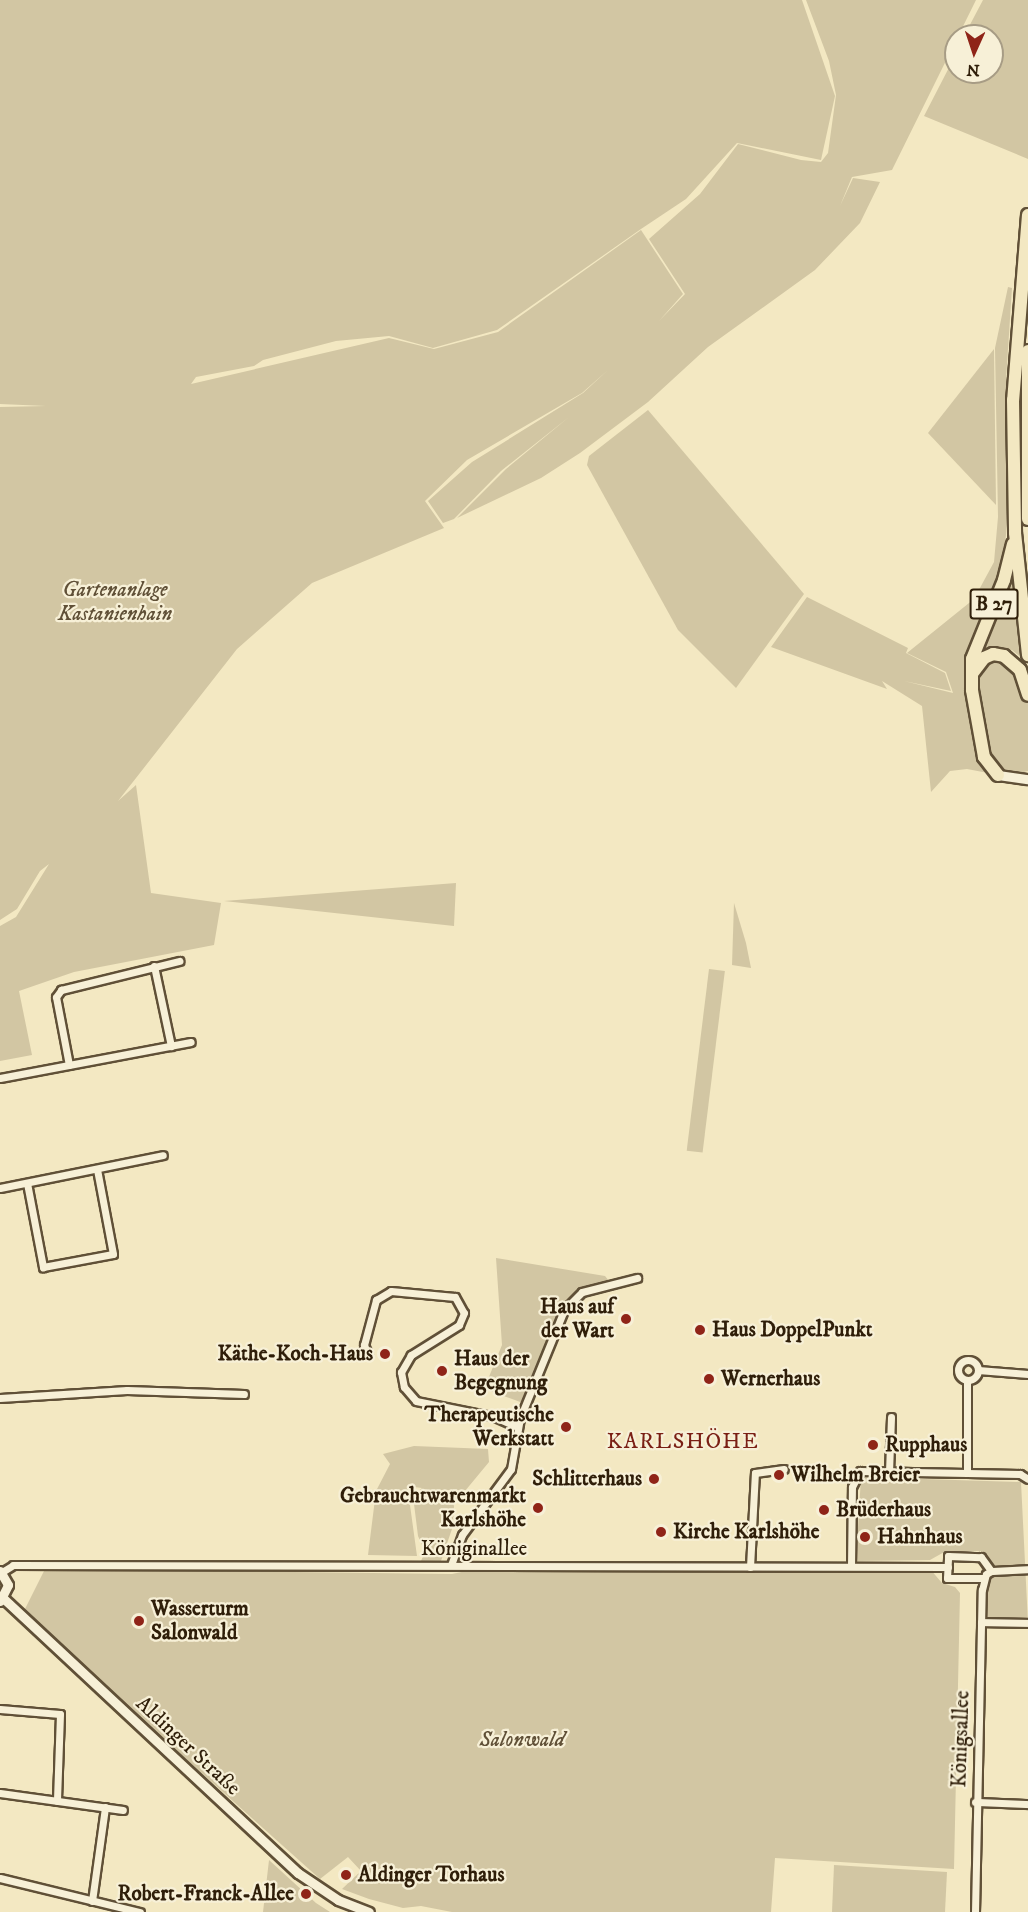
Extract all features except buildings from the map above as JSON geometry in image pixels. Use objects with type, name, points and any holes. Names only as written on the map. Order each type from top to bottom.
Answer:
[{"type":"highway","name":"B 27","points":[[1028,215],[1013,399],[1015,533],[1028,655]]},
{"type":"highway","points":[[1028,351],[1028,519]]},
{"type":"highway","name":"B 27","points":[[998,775],[984,757],[972,674],[972,659],[1004,580],[1015,533]]},
{"type":"highway","points":[[972,674],[984,658],[993,654],[1004,656],[1020,670],[1028,695]]},
{"type":"main road","points":[[998,775],[1028,779]]},
{"type":"main road","points":[[1,1571],[9,1585],[2,1600]]},
{"type":"main road","name":"Aldinger Straße","points":[[2,1600],[298,1874],[318,1889],[356,1910]]},
{"type":"main road","points":[[356,1910],[369,1912]]},
{"type":"street","points":[[69,1065],[56,998],[61,990],[121,978],[133,970],[179,961]]},
{"type":"street","points":[[154,966],[171,1046]]},
{"type":"street","points":[[0,1078],[191,1042]]},
{"type":"street","points":[[0,1188],[163,1155]]},
{"type":"street","points":[[27,1183],[43,1267],[113,1254],[98,1169]]},
{"type":"street","points":[[451,1565],[462,1535],[512,1468],[517,1427],[569,1303],[582,1292],[637,1278]]},
{"type":"street","points":[[368,1354],[364,1345],[376,1300],[391,1292],[455,1296],[464,1313],[459,1325],[411,1355],[401,1372],[404,1387],[416,1401],[495,1417],[517,1427]]},
{"type":"street","points":[[967,1380],[958,1373],[961,1362],[972,1361],[978,1370]]},
{"type":"street","points":[[978,1370],[1028,1374]]},
{"type":"street","points":[[967,1380],[974,1377],[978,1370]]},
{"type":"street","points":[[967,1380],[967,1473]]},
{"type":"street","points":[[0,1398],[127,1390],[244,1394]]},
{"type":"street","points":[[890,1472],[891,1417]]},
{"type":"street","points":[[750,1567],[755,1473],[784,1469]]},
{"type":"street","points":[[851,1566],[852,1487],[860,1472],[1020,1474],[1028,1479]]},
{"type":"street","name":"Königinallee","points":[[1,1571],[14,1565],[948,1567],[948,1556],[981,1557],[991,1571]]},
{"type":"street","points":[[948,1567],[947,1578],[984,1578],[991,1571],[1028,1569],[1028,1562]]},
{"type":"street","name":"Königsallee","points":[[975,1912],[975,1802],[984,1578]]},
{"type":"street","points":[[981,1622],[1028,1623]]},
{"type":"street","points":[[0,1709],[60,1714],[57,1801]]},
{"type":"street","points":[[0,1793],[123,1810]]},
{"type":"street","points":[[975,1802],[1028,1804]]},
{"type":"street","points":[[93,1901],[105,1807]]},
{"type":"street","points":[[0,1878],[141,1912]]},
{"type":"green space","name":"Gartenanlage Kastanienhain","points":[[0,0],[802,0],[835,96],[821,160],[737,143],[686,199],[641,229],[497,330],[433,348],[389,336],[336,341],[263,360],[254,366],[196,377],[191,384],[389,338],[434,349],[498,332],[641,230],[683,294],[659,321],[685,294],[649,239],[700,194],[738,144],[801,160],[821,162],[828,153],[836,95],[829,61],[806,0],[976,0],[964,24],[944,24],[944,65],[892,170],[852,177],[840,206],[853,178],[880,182],[860,223],[815,270],[708,347],[648,402],[580,453],[541,478],[457,518],[506,469],[569,417],[501,471],[454,519],[443,523],[428,501],[472,462],[583,393],[608,370],[582,393],[467,460],[425,501],[444,528],[312,583],[237,649],[118,801],[136,785],[151,893],[221,903],[214,945],[74,972],[19,991],[32,1055],[0,1061],[0,926],[16,917],[49,864],[40,871],[17,909],[0,920],[0,407],[46,406],[0,404]]},
{"type":"green space","points":[[983,0],[1028,0],[1028,159],[924,116],[944,77],[944,84],[1004,84],[1004,24],[970,24]]},
{"type":"green space","points":[[1008,287],[1012,288],[1006,380],[1007,525],[1003,564],[970,648],[965,676],[976,749],[988,773],[967,769],[950,771],[931,792],[922,706],[882,681],[887,689],[771,647],[807,597],[908,648],[906,653],[945,673],[951,691],[904,681],[953,693],[946,672],[907,653],[974,599],[994,562],[998,517],[995,348]]},
{"type":"green space","points":[[994,349],[996,505],[928,433]]},
{"type":"green space","points":[[648,410],[804,594],[736,688],[678,630],[587,465],[589,456]]},
{"type":"green space","points":[[1009,580],[1016,595],[1023,659],[1012,650],[992,647],[979,651]]},
{"type":"green space","points":[[992,659],[1006,661],[1019,674],[1028,701],[1028,771],[1019,773],[996,768],[987,751],[977,676]]},
{"type":"green space","points":[[456,883],[454,926],[224,901]]},
{"type":"green space","points":[[734,903],[746,943],[751,968],[732,965]]},
{"type":"green space","points":[[709,969],[725,971],[703,1153],[687,1151]]},
{"type":"green space","points":[[496,1258],[605,1276],[609,1281],[577,1290],[566,1300],[523,1403],[484,1389],[502,1345]]},
{"type":"green space","points":[[414,1446],[488,1449],[489,1462],[465,1491],[448,1490],[454,1506],[453,1526],[441,1561],[421,1561],[425,1552],[418,1536],[413,1496],[422,1488],[414,1487],[410,1505],[417,1556],[368,1555],[376,1491],[390,1464],[383,1454]]},
{"type":"green space","points":[[861,1477],[1021,1482],[1028,1623],[981,1622],[982,1551],[946,1551],[930,1560],[856,1561]]},
{"type":"green space","name":"Salonwald","points":[[481,1568],[930,1569],[942,1583],[955,1587],[960,1593],[954,1869],[775,1858],[771,1912],[452,1912],[421,1906],[403,1908],[369,1899],[342,1889],[361,1871],[348,1857],[320,1879],[23,1613],[45,1569],[452,1574]]},
{"type":"green space","points":[[269,1860],[316,1903],[330,1912],[263,1912]]},
{"type":"green space","points":[[834,1865],[947,1872],[945,1912],[832,1912]]},
{"type":"place","name":"Haus auf der Wart","points":[[626,1319]]},
{"type":"place","name":"Haus DoppelPunkt","points":[[700,1330]]},
{"type":"place","name":"Käthe-Koch-Haus","points":[[385,1354]]},
{"type":"place","name":"Haus der Begegnung","points":[[442,1371]]},
{"type":"place","name":"Wernerhaus","points":[[709,1379]]},
{"type":"place","name":"Therapeutische Werkstatt","points":[[566,1427]]},
{"type":"place","name":"Rupphaus","points":[[873,1445]]},
{"type":"place","name":"Wilhelm Breier","points":[[779,1475]]},
{"type":"place","name":"Schlitterhaus","points":[[654,1479]]},
{"type":"place","name":"Gebrauchtwarenmarkt Karlshöhe","points":[[538,1508]]},
{"type":"place","name":"Brüderhaus","points":[[824,1510]]},
{"type":"place","name":"Kirche Karlshöhe","points":[[661,1532]]},
{"type":"place","name":"Hahnhaus","points":[[865,1537]]},
{"type":"place","name":"Wasserturm Salonwald","points":[[139,1621]]},
{"type":"place","name":"Aldinger Torhaus","points":[[346,1875]]},
{"type":"place","name":"Robert-Franck-Allee","points":[[306,1894]]},
{"type":"district","name":"KARLSHÖHE","points":[[683,1442]]}]
